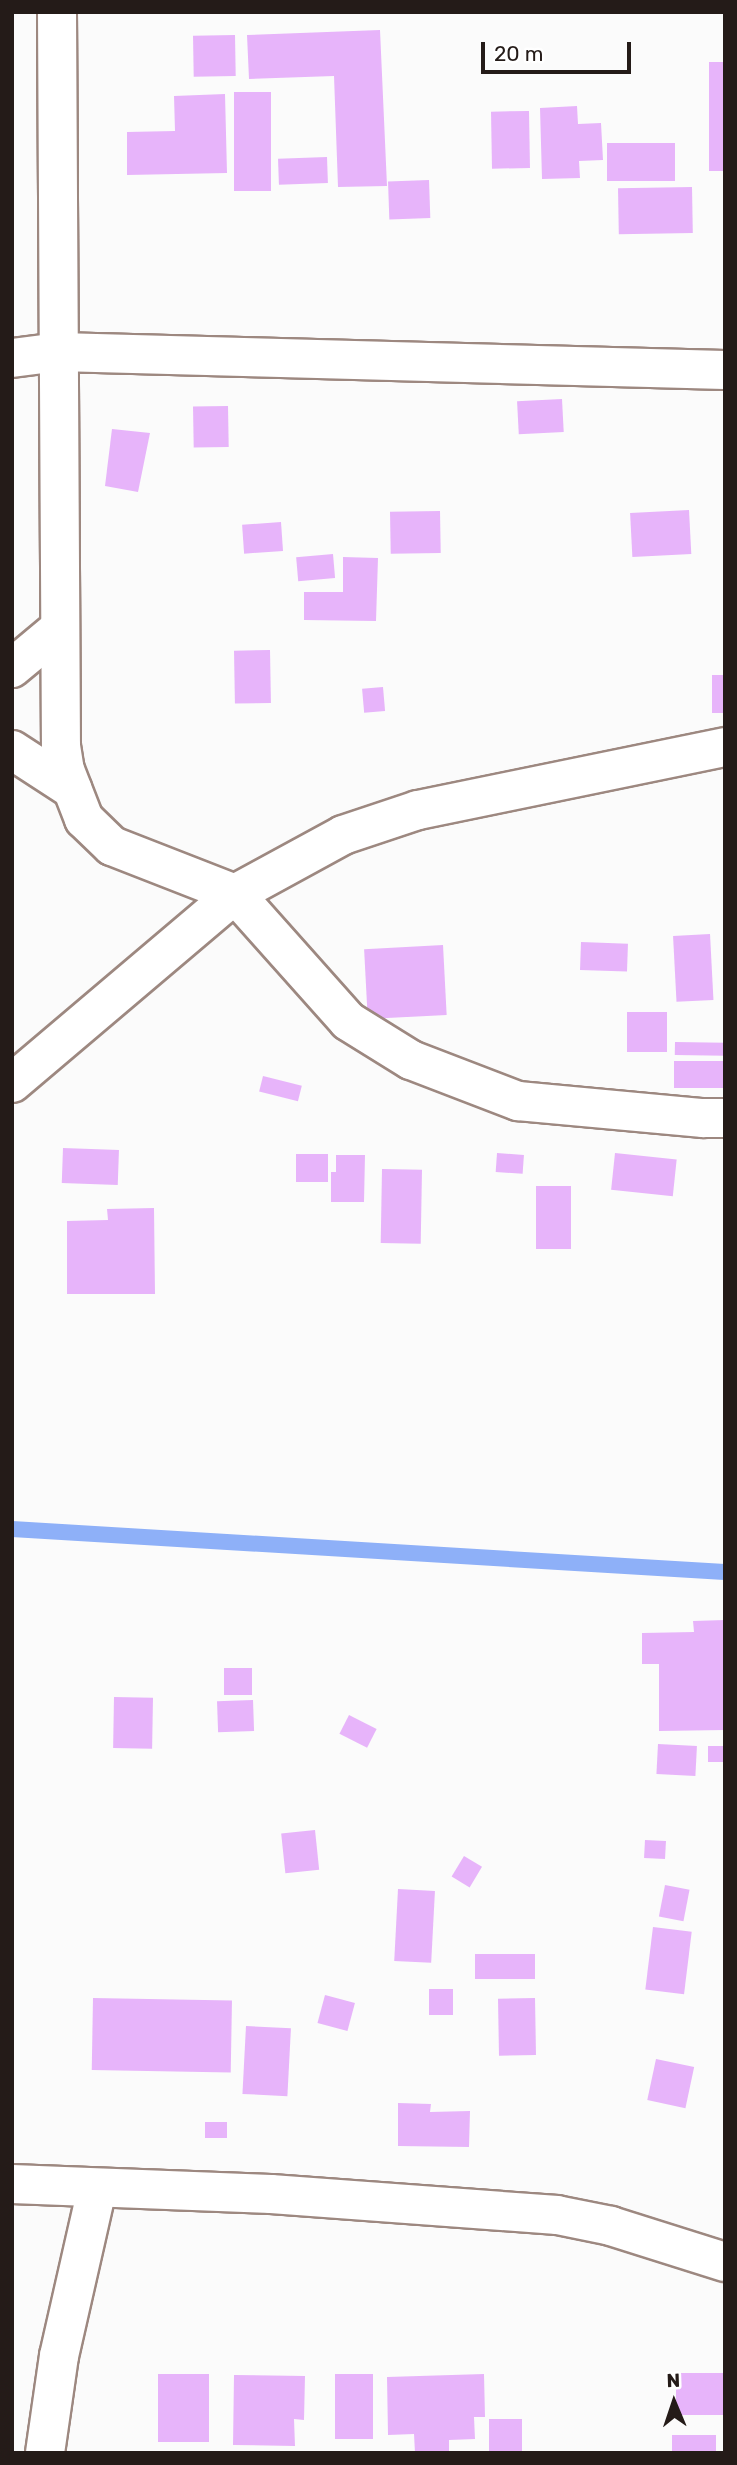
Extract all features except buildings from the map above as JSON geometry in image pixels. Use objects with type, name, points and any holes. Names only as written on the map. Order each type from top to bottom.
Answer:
[{"type":"street","points":[[57,12],[61,746],[72,789],[84,819],[112,846],[234,894],[348,1021],[411,1060],[518,1101],[725,1118]]},
{"type":"street","points":[[12,358],[59,352],[725,370]]},
{"type":"street","points":[[12,668],[60,628]]},
{"type":"street","points":[[12,1083],[234,894],[343,835],[418,810],[725,747]]},
{"type":"street","points":[[12,750],[72,789]]},
{"type":"street","points":[[12,2184],[271,2194],[557,2215],[623,2229],[725,2262]]},
{"type":"street","points":[[45,2453],[59,2356],[97,2189]]},
{"type":"waterway","points":[[12,1529],[725,1572]]}]
